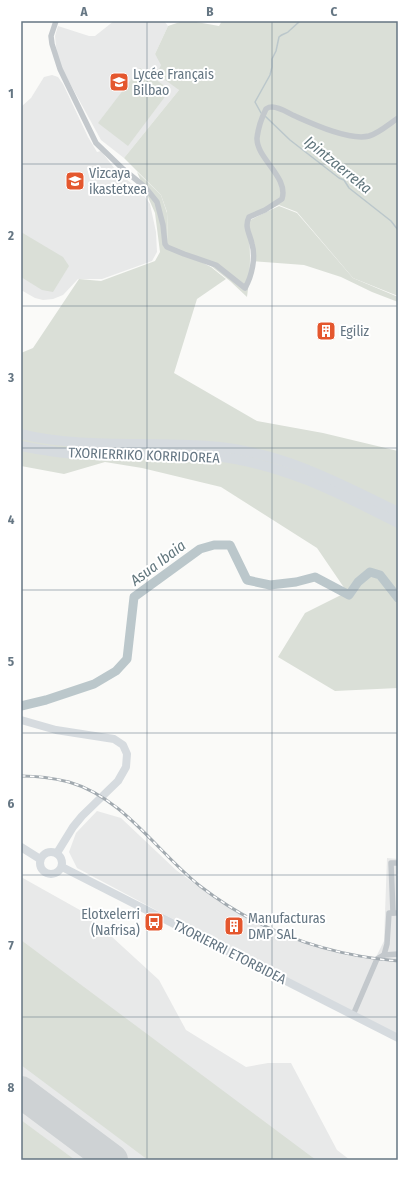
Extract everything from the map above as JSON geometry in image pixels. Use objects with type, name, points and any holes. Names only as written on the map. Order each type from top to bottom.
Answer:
[{"type":"highway","name":"TXORIERRIKO KORRIDOREA","points":[[21,434],[66,442],[190,444],[231,448],[252,452],[312,470],[398,512]]},
{"type":"highway","name":"TXORIERRIKO KORRIDOREA","points":[[21,446],[45,451],[83,455],[192,454],[248,462],[307,479],[398,523]]},
{"type":"street","points":[[56,21],[51,36],[60,70],[96,143],[122,169],[145,188],[157,202],[161,212],[165,244],[167,247],[216,265],[245,288],[252,268],[253,245],[247,230],[246,222],[248,217],[265,210],[282,199],[284,192],[280,181],[260,149],[257,139],[266,109],[270,107],[279,108],[322,128],[356,136],[369,136],[398,118]]},
{"type":"street","points":[[24,721],[56,730],[108,737],[119,742],[125,748],[127,760],[126,767],[118,780],[73,827],[58,853]]},
{"type":"street","points":[[21,847],[40,859]]},
{"type":"street","points":[[51,851],[58,853],[63,861],[62,867],[57,873],[49,874],[41,867],[40,859],[47,852],[51,851]]},
{"type":"street","points":[[384,955],[387,944],[389,913],[396,913],[391,863],[398,863]]},
{"type":"street","name":"TXORIERRI ETORBIDEA","points":[[62,867],[398,1038]]},
{"type":"street","points":[[353,1015],[377,959],[384,955],[398,954]]},
{"type":"shaded area","name":"Lycée Français Bilbao","points":[[114,21],[164,21],[168,26],[155,54],[179,90],[124,158],[101,140],[61,67],[57,55],[55,36],[58,26],[89,36],[95,36]]},
{"type":"shaded area","points":[[183,21],[219,26],[222,21],[398,21],[398,296],[353,278],[297,212],[279,205],[247,220],[250,258],[247,297],[211,266],[168,245],[167,212],[161,195],[124,158],[179,90],[157,74],[161,65],[155,54],[168,26]]},
{"type":"shaded area","points":[[140,68],[170,90],[128,146],[98,123]]},
{"type":"shaded area","name":"Vizcaya ikastetxea","points":[[52,75],[58,77],[63,84],[88,137],[97,152],[101,151],[118,173],[140,190],[150,204],[156,232],[157,252],[152,261],[102,279],[78,279],[63,295],[53,299],[43,300],[35,298],[21,290],[21,107],[31,98],[44,77]]},
{"type":"shaded area","points":[[137,172],[161,195],[167,213],[168,245],[211,267],[226,279],[197,299],[174,373],[257,421],[323,433],[398,451],[398,688],[335,691],[278,657],[305,613],[347,592],[317,548],[221,487],[142,468],[105,462],[64,474],[21,466],[21,353],[33,348],[79,279],[101,281],[155,261],[160,252],[155,213]]},
{"type":"shaded area","points":[[279,206],[297,213],[353,278],[398,297],[398,302],[372,292],[341,277],[304,265],[252,261],[248,221]]},
{"type":"shaded area","points":[[21,232],[63,257],[69,266],[53,292],[42,290],[21,277]]},
{"type":"shaded area","points":[[97,811],[121,818],[176,870],[218,901],[287,937],[345,955],[375,959],[384,941],[387,858],[398,859],[398,1038],[77,868],[69,852],[76,833]]},
{"type":"shaded area","points":[[21,877],[87,914],[159,980],[186,1030],[246,1067],[268,1063],[291,1063],[337,1150],[350,1160],[21,1160]]},
{"type":"shaded area","points":[[21,940],[316,1160],[148,1160],[21,1065]]},
{"type":"shaded area","points":[[21,1120],[75,1160],[21,1160]]},
{"type":"waterway","name":"Ipintzaerreka","points":[[261,113],[255,102],[270,75],[272,59],[276,51],[279,37],[288,32],[300,21]]},
{"type":"waterway","name":"Ipintzaerreka","points":[[265,116],[290,140],[339,178],[344,180],[349,188],[391,221],[398,230]]},
{"type":"waterway","name":"Asua Ibaia","points":[[21,706],[46,700],[94,684],[116,671],[127,659],[134,597],[200,549],[214,545],[230,545],[247,580],[270,585],[296,582],[315,577],[349,595],[358,582],[370,572],[380,575],[398,598]]},
{"type":"runway","points":[[21,1092],[112,1160]]},
{"type":"railway","points":[[21,776],[33,776],[69,782],[89,790],[107,800],[139,827],[200,886],[222,902],[269,928],[294,938],[345,953],[398,961]]},
{"type":"place","name":"Lycée Français Bilbao","points":[[119,82]]},
{"type":"place","name":"Vizcaya ikastetxea","points":[[75,181]]},
{"type":"place","name":"Egiliz","points":[[326,331]]},
{"type":"place","name":"Elotxelerri (Nafrisa)","points":[[154,922]]},
{"type":"place","name":"Manufacturas DMP SAL","points":[[234,926]]}]
